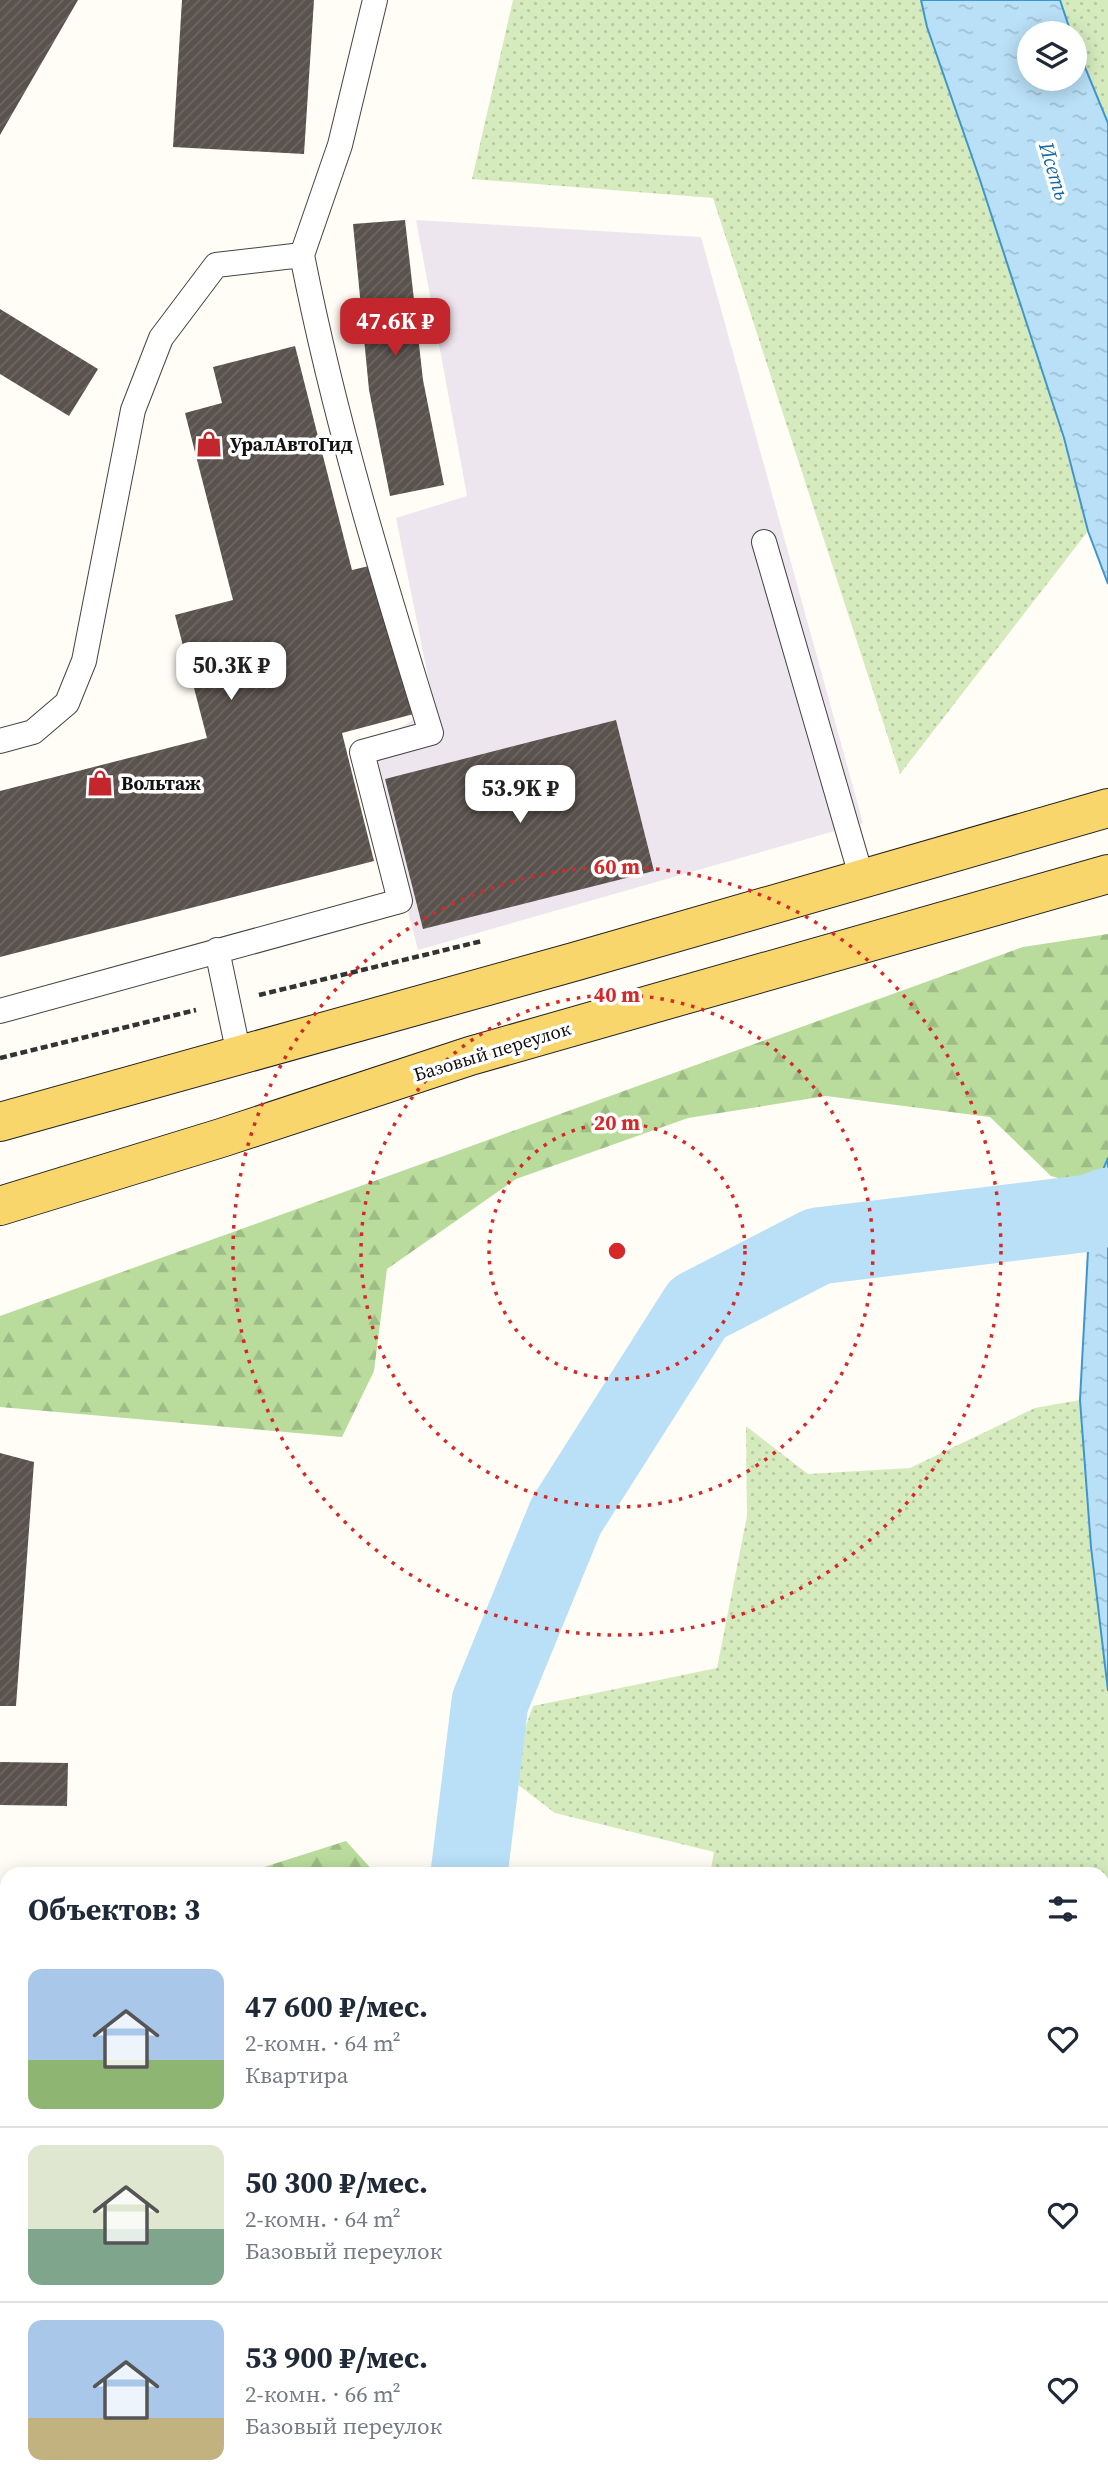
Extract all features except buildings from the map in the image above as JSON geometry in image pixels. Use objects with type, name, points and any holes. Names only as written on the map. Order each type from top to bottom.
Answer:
[{"type":"main road","points":[[0,1122],[577,961],[1101,810]]},
{"type":"main road","name":"Базовый переулок","points":[[0,1206],[221,1138],[470,1056],[1108,874]]},
{"type":"lane","points":[[0,1011],[400,901],[362,752],[431,733],[367,526],[319,344],[302,255],[340,145],[375,0]]},
{"type":"lane","points":[[0,741],[33,733],[67,703],[84,661],[133,410],[161,338],[216,265],[302,255]]},
{"type":"lane","points":[[764,542],[862,879]]},
{"type":"lane","points":[[216,950],[239,1055]]},
{"type":"shaded area","points":[[416,220],[701,237],[863,823],[418,950],[366,750],[434,706],[396,518],[467,496]]},
{"type":"green space","points":[[513,0],[921,0],[940,67],[1037,353],[1088,531],[900,774],[713,198],[472,179]]},
{"type":"green space","points":[[1060,0],[1108,0],[1108,123],[1087,79],[1087,21],[1067,21]]},
{"type":"green space","points":[[1108,934],[1108,1158],[1095,1189],[1051,1176],[990,1117],[826,1096],[688,1118],[516,1179],[387,1269],[374,1371],[342,1437],[0,1407],[0,1316],[1023,947]]},
{"type":"green space","points":[[1080,1400],[1091,1547],[1108,1691],[1108,1867],[711,1867],[714,1852],[555,1813],[508,1777],[533,1706],[717,1668],[747,1516],[746,1426],[808,1474],[910,1468],[1035,1408]]},
{"type":"green space","points":[[346,1841],[370,1867],[264,1867]]},
{"type":"water","name":"Исеть","points":[[921,0],[1060,0],[1067,21],[1017,21],[1017,91],[1087,91],[1087,72],[1108,123],[1108,584],[1088,531],[1064,438],[927,27]]},
{"type":"water","points":[[1108,1158],[1108,1691],[1091,1547],[1080,1400],[1090,1213],[1095,1189]]},
{"type":"waterway","points":[[470,1867],[490,1702],[566,1516],[698,1308],[818,1246],[1090,1213],[1108,1206]]},
{"type":"place","name":"УралАвтоГид","points":[[209,444]]},
{"type":"place","name":"Вольтаж","points":[[100,783]]}]
